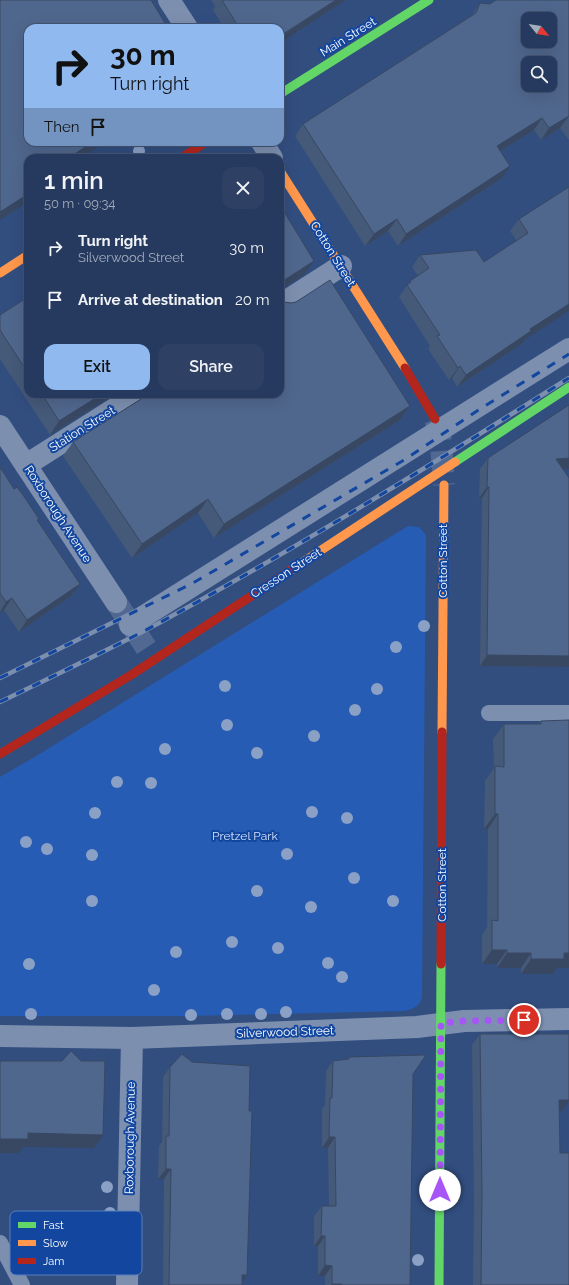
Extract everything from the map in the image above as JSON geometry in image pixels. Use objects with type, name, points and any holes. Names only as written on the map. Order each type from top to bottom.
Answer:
[{"type":"street","points":[[169,0],[184,24]]},
{"type":"street","name":"Main Street","points":[[284,91],[429,0]]},
{"type":"street","points":[[187,154],[200,146]]},
{"type":"street","name":"Cotton Street","points":[[284,177],[341,266],[435,419]]},
{"type":"street","points":[[0,273],[24,258]]},
{"type":"street","points":[[284,302],[341,266]]},
{"type":"street","points":[[130,625],[569,349]]},
{"type":"street","name":"Cresson Street","points":[[0,754],[151,654],[569,387]]},
{"type":"street","name":"Station Street","points":[[26,465],[132,398]]},
{"type":"street","name":"Roxborough Avenue","points":[[0,426],[116,602]]},
{"type":"street","name":"Cotton Street","points":[[439,1285],[444,485]]},
{"type":"street","name":"Silverwood Street","points":[[0,1036],[132,1038],[409,1027],[464,1021],[569,1019]]},
{"type":"street","name":"Roxborough Avenue","points":[[128,1211],[132,1038]]},
{"type":"street","name":"Roxborough Avenue","points":[[127,1275],[127,1285]]},
{"type":"lane","points":[[489,713],[569,713]]},
{"type":"lane","points":[[0,1243],[10,1262]]},
{"type":"lane","points":[[17,1275],[22,1285]]},
{"type":"green space","name":"Pretzel Park","points":[[408,526],[419,527],[426,535],[421,1001],[415,1007],[405,1011],[187,1016],[0,1016],[0,777]]},
{"type":"building","points":[[0,0],[151,0],[166,24],[24,24],[24,146],[87,146],[74,154],[24,154],[24,197],[0,212]]},
{"type":"building","points":[[222,0],[336,0],[284,33],[284,24],[237,24]]},
{"type":"building","points":[[496,0],[569,0],[569,116],[549,128],[542,118],[497,146],[510,166],[406,234],[397,219],[374,234],[303,124],[476,13],[480,3],[490,4]]},
{"type":"building","points":[[569,187],[569,304],[530,329],[531,331],[466,375],[460,366],[458,368],[437,336],[440,335],[407,285],[411,282],[410,281],[429,268],[420,255],[476,250],[484,262],[528,233],[519,219]]},
{"type":"building","points":[[284,212],[314,261],[284,280]]},
{"type":"building","points":[[330,280],[410,406],[224,524],[208,499],[142,544],[73,442],[143,398],[284,398],[284,302],[296,302]]},
{"type":"building","points":[[24,300],[24,367],[0,330],[0,315]]},
{"type":"building","points":[[45,398],[96,398],[59,421]]},
{"type":"building","points":[[569,405],[569,458],[556,459],[569,478],[569,656],[487,655],[488,458]]},
{"type":"building","points":[[0,467],[14,489],[17,487],[23,495],[39,519],[37,520],[80,584],[27,620],[12,598],[6,602],[0,593]]},
{"type":"building","points":[[569,720],[569,953],[564,953],[564,959],[531,959],[531,953],[507,953],[507,950],[492,950],[492,920],[498,921],[498,814],[495,814],[495,766],[504,767],[504,724],[541,724],[541,721]]},
{"type":"building","points":[[480,1034],[569,1034],[569,1100],[559,1100],[560,1153],[569,1153],[569,1285],[481,1285],[482,1192]]},
{"type":"building","points":[[71,1051],[81,1061],[105,1061],[103,1135],[28,1133],[28,1139],[0,1139],[0,1061],[62,1061]]},
{"type":"building","points":[[182,1054],[192,1062],[250,1066],[249,1111],[252,1111],[247,1275],[242,1275],[242,1285],[169,1285],[171,1169],[166,1169],[166,1136],[169,1136],[170,1067]]},
{"type":"building","points":[[426,1055],[413,1074],[410,1285],[332,1284],[332,1266],[325,1265],[325,1236],[321,1236],[322,1206],[336,1206],[335,1137],[329,1137],[333,1061],[349,1059],[349,1057]]},
{"type":"tunnel","points":[[435,419],[440,431],[444,485]]},
{"type":"tunnel","points":[[116,602],[147,649]]},
{"type":"railway","points":[[0,678],[193,583],[404,460],[480,409],[569,354]]},
{"type":"railway","points":[[0,702],[139,633],[263,565],[417,473],[569,378]]},
{"type":"traffic: fast","points":[[284,91],[429,0]]},
{"type":"traffic: fast","points":[[455,462],[569,387]]},
{"type":"traffic: fast","points":[[439,1285],[441,964]]},
{"type":"traffic: slow","points":[[284,177],[405,368]]},
{"type":"traffic: slow","points":[[0,273],[24,258]]},
{"type":"traffic: slow","points":[[291,570],[455,462]]},
{"type":"traffic: slow","points":[[442,732],[444,485]]},
{"type":"traffic: jam","points":[[187,154],[200,146]]},
{"type":"traffic: jam","points":[[405,368],[435,419]]},
{"type":"traffic: jam","points":[[0,754],[131,675],[291,570]]},
{"type":"traffic: jam","points":[[441,964],[442,732]]},
{"type":"route","points":[[440,1190],[441,1023],[524,1020]]}]
